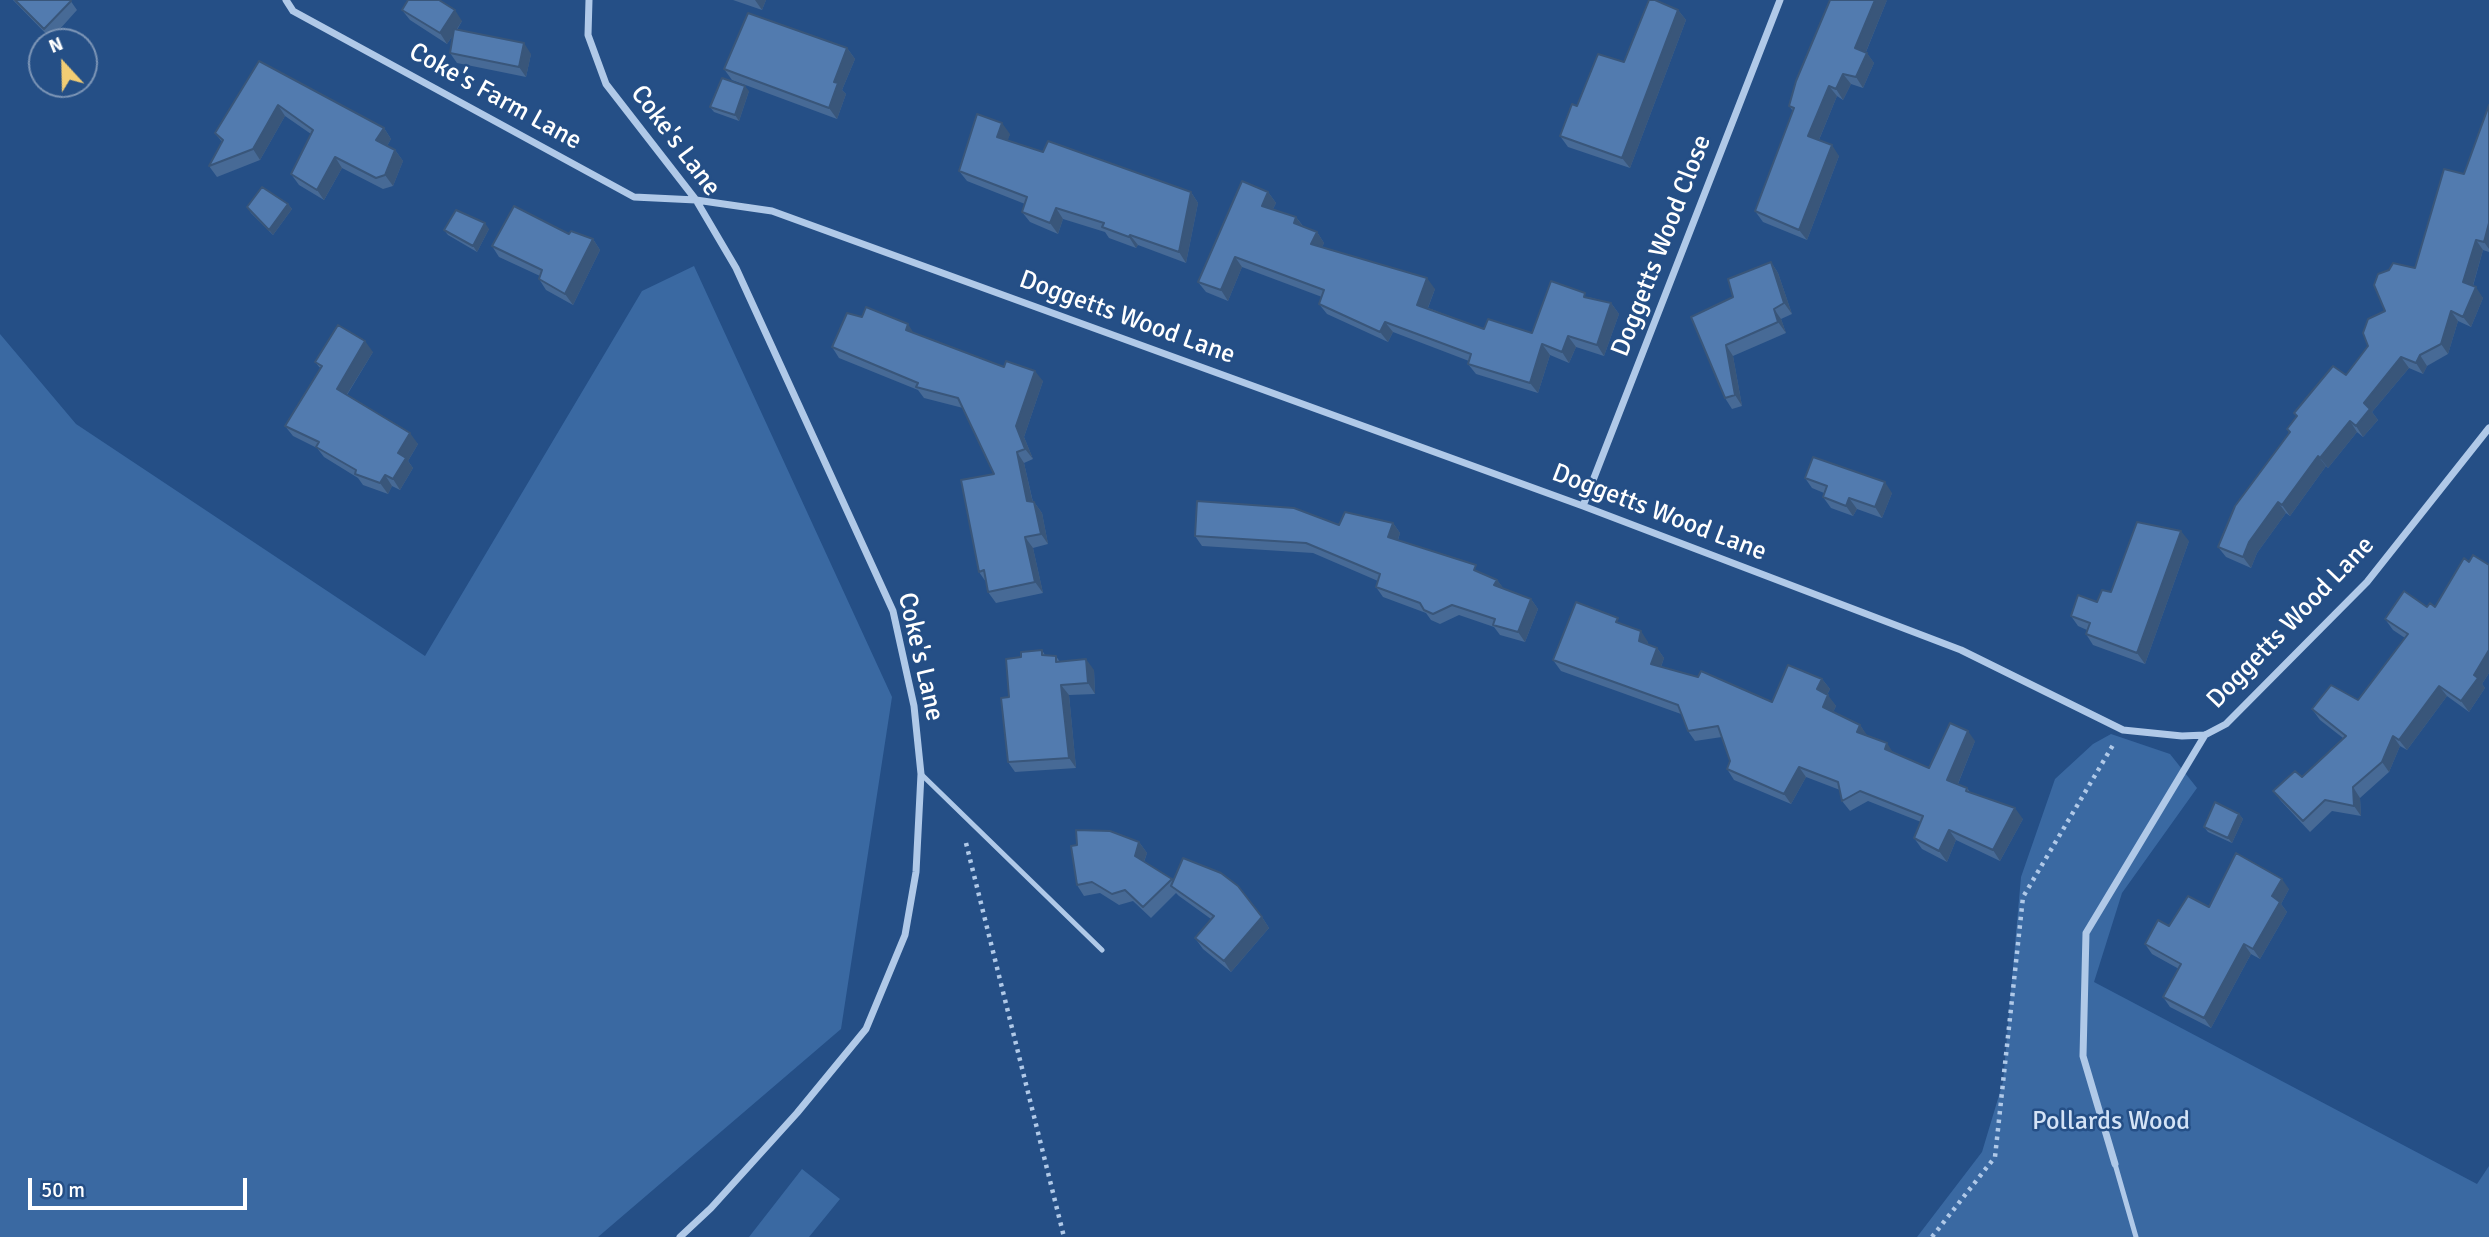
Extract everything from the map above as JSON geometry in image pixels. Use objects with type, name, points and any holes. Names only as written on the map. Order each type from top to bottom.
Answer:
[{"type":"street","name":"Coke's Farm Lane","points":[[286,0],[293,11],[634,197],[696,200]]},
{"type":"street","name":"Coke's Lane","points":[[589,0],[588,35],[606,84],[696,200],[736,268],[893,611],[914,706],[921,774],[916,872],[905,935],[866,1029],[762,1151],[711,1208],[680,1237]]},
{"type":"street","name":"Doggetts Wood Close","points":[[1583,506],[1780,0]]},
{"type":"street","name":"Doggetts Wood Lane","points":[[696,200],[772,211],[1583,506],[1961,650],[2123,730],[2182,736],[2205,735],[2226,724],[2367,582],[2489,428]]},
{"type":"street","points":[[2115,1164],[2083,1056],[2086,933],[2205,735]]},
{"type":"lane","points":[[921,774],[1102,950]]},
{"type":"lane","points":[[2115,1164],[2136,1237]]},
{"type":"path","points":[[1932,1237],[1995,1157],[2023,897],[2123,730]]},
{"type":"path","points":[[957,808],[1063,1237]]},
{"type":"green space","points":[[694,266],[892,697],[841,1029],[598,1237],[0,1237],[0,334],[76,424],[425,656],[642,291]]},
{"type":"green space","name":"Pollards Wood","points":[[2111,734],[2170,754],[2197,788],[2122,893],[2094,982],[2477,1184],[2489,1166],[2489,1237],[1917,1237],[1982,1152],[2003,1082],[2021,877],[2055,779],[2093,744]]},
{"type":"green space","points":[[802,1169],[840,1199],[809,1237],[749,1237]]},
{"type":"building","points":[[15,0],[71,1],[43,28]]},
{"type":"building","points":[[408,0],[439,0],[455,10],[440,33],[402,10]]},
{"type":"building","points":[[1649,0],[1678,10],[1622,158],[1560,136],[1572,104],[1577,106],[1598,54],[1624,62]]},
{"type":"building","points":[[1830,0],[1875,0],[1855,48],[1867,53],[1856,77],[1843,74],[1836,89],[1829,86],[1808,136],[1832,145],[1799,230],[1755,211],[1794,108],[1789,106],[1796,81]]},
{"type":"building","points":[[748,13],[847,48],[834,82],[838,83],[829,108],[724,69]]},
{"type":"building","points":[[454,29],[524,43],[519,67],[450,53]]},
{"type":"building","points":[[259,61],[384,128],[376,140],[395,150],[385,175],[376,178],[335,157],[317,190],[291,174],[313,130],[278,105],[253,149],[209,166],[223,140],[215,133]]},
{"type":"building","points":[[722,78],[745,86],[735,115],[710,107]]},
{"type":"building","points":[[2489,105],[2489,223],[2484,242],[2476,240],[2463,282],[2476,287],[2463,317],[2451,311],[2441,344],[2420,355],[2416,363],[2401,357],[2364,403],[2370,409],[2356,426],[2350,421],[2320,458],[2318,456],[2282,505],[2278,502],[2249,542],[2243,557],[2218,547],[2235,506],[2290,432],[2287,429],[2297,416],[2294,413],[2333,366],[2346,375],[2368,346],[2363,333],[2368,319],[2385,311],[2374,285],[2378,274],[2389,270],[2393,263],[2415,268],[2444,169],[2464,174]]},
{"type":"building","points":[[977,114],[1002,123],[997,137],[1043,152],[1048,141],[1191,192],[1179,252],[1130,235],[1129,237],[1102,227],[1104,223],[1056,208],[1050,223],[1022,212],[1027,197],[959,171]]},
{"type":"building","points":[[1242,181],[1268,192],[1262,206],[1296,217],[1294,223],[1317,232],[1311,244],[1427,278],[1417,305],[1484,329],[1488,319],[1532,333],[1551,281],[1585,293],[1584,297],[1611,303],[1597,345],[1568,336],[1562,352],[1542,344],[1530,383],[1468,364],[1471,354],[1385,322],[1380,332],[1319,304],[1324,290],[1235,257],[1221,290],[1198,282]]},
{"type":"building","points":[[262,187],[288,204],[269,230],[247,207]]},
{"type":"building","points":[[514,206],[569,234],[571,231],[593,239],[565,294],[539,279],[542,270],[492,246]]},
{"type":"building","points":[[456,210],[485,223],[473,246],[444,230]]},
{"type":"building","points":[[1771,262],[1784,303],[1774,309],[1778,322],[1726,345],[1735,395],[1725,398],[1691,317],[1733,297],[1728,279]]},
{"type":"building","points":[[866,307],[908,324],[906,330],[1004,367],[1006,361],[1035,371],[1016,426],[1025,449],[1017,452],[1027,501],[1034,502],[1041,534],[1025,537],[1035,582],[988,592],[984,570],[979,572],[961,480],[994,474],[958,398],[916,387],[918,383],[832,347],[847,313],[862,317]]},
{"type":"building","points":[[338,325],[365,341],[337,389],[410,433],[398,453],[406,458],[393,479],[385,475],[380,483],[355,474],[356,470],[316,447],[319,442],[285,426],[322,366],[315,362]]},
{"type":"building","points":[[1813,457],[1885,482],[1875,507],[1849,498],[1846,506],[1823,497],[1827,486],[1805,478]]},
{"type":"building","points":[[1197,501],[1294,508],[1339,525],[1345,512],[1393,523],[1388,537],[1476,565],[1474,570],[1497,580],[1494,585],[1531,599],[1518,632],[1493,625],[1495,619],[1452,605],[1433,614],[1424,610],[1420,603],[1376,587],[1380,574],[1306,543],[1195,536]]},
{"type":"building","points":[[2137,522],[2181,531],[2137,653],[2086,634],[2090,623],[2071,616],[2078,595],[2097,602],[2102,590],[2111,592]]},
{"type":"building","points":[[2473,555],[2489,565],[2489,650],[2474,675],[2478,678],[2461,701],[2439,686],[2399,740],[2393,736],[2382,762],[2353,787],[2354,806],[2325,800],[2303,821],[2273,791],[2295,771],[2302,777],[2346,736],[2312,709],[2331,685],[2358,700],[2408,634],[2385,619],[2404,591],[2427,607],[2430,603],[2435,607],[2464,558],[2469,562]]},
{"type":"building","points":[[1576,602],[1618,618],[1616,622],[1641,631],[1639,641],[1657,648],[1651,664],[1698,677],[1701,671],[1772,702],[1788,665],[1822,679],[1817,689],[1828,695],[1823,707],[1860,725],[1857,732],[1887,743],[1885,749],[1929,768],[1950,723],[1968,731],[1947,780],[1967,788],[1966,791],[2015,808],[1993,850],[1949,830],[1939,851],[1914,838],[1923,816],[1860,791],[1842,801],[1838,782],[1799,767],[1784,794],[1727,769],[1730,761],[1718,726],[1688,731],[1678,705],[1553,660]]},
{"type":"building","points":[[1042,650],[1042,655],[1056,656],[1056,662],[1086,659],[1088,683],[1061,685],[1069,758],[1008,762],[1001,698],[1009,697],[1006,659],[1021,657],[1021,652]]},
{"type":"building","points":[[2215,802],[2239,814],[2228,838],[2204,827]]},
{"type":"building","points":[[1076,830],[1110,831],[1139,842],[1135,856],[1172,879],[1143,907],[1125,890],[1112,894],[1092,882],[1077,885],[1071,846],[1077,845]]},
{"type":"building","points":[[2236,853],[2282,879],[2272,896],[2280,902],[2253,949],[2244,944],[2204,1018],[2163,997],[2181,964],[2145,944],[2158,920],[2169,926],[2188,896],[2209,907]]},
{"type":"building","points":[[1183,858],[1221,873],[1238,886],[1262,917],[1224,961],[1195,938],[1214,916],[1171,886]]}]
